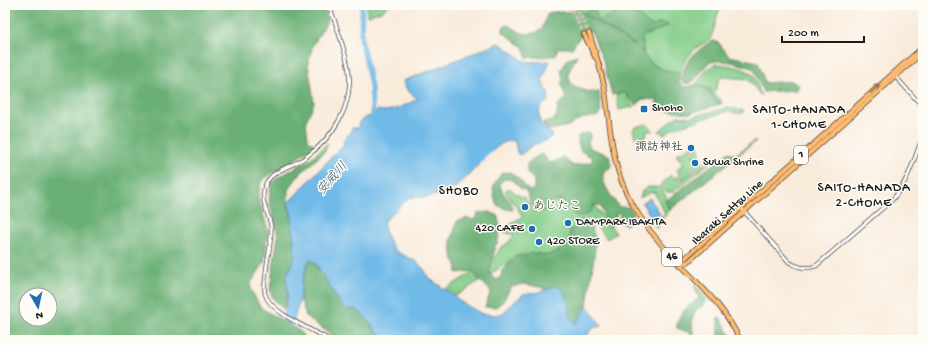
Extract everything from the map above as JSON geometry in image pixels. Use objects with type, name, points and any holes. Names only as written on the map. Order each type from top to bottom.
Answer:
[{"type":"main road","name":"46","points":[[587,34],[602,74],[613,152],[623,184],[633,205],[646,224],[680,265],[704,287],[723,310],[740,340]]},
{"type":"main road","name":"Ibaraki Settsu Line","points":[[680,265],[684,259],[923,47]]},
{"type":"main road","name":"Ibaraki Settsu Line","points":[[680,265],[688,262],[923,52]]},
{"type":"street","points":[[329,5],[349,72],[349,85],[346,102],[337,125],[325,141],[309,156],[270,178],[266,183],[263,194],[264,206],[271,230],[266,267],[265,289],[268,301],[278,311],[330,340]]},
{"type":"street","points":[[893,73],[923,107]]},
{"type":"street","points":[[741,208],[789,262],[797,267],[804,268],[816,266],[893,199],[899,192],[908,178],[923,136]]},
{"type":"green space","points":[[5,5],[298,5],[299,8],[306,7],[325,10],[328,20],[313,45],[308,63],[314,103],[306,121],[308,140],[315,145],[261,181],[258,198],[268,230],[264,263],[251,283],[251,290],[261,308],[301,332],[307,340],[5,340]]},
{"type":"green space","points":[[367,5],[389,5],[384,10],[367,16]]},
{"type":"green space","points":[[576,5],[722,5],[711,37],[690,55],[685,61],[680,72],[673,72],[662,69],[652,63],[640,48],[585,15]]},
{"type":"green space","points":[[579,9],[585,15],[635,45],[584,12],[592,10],[595,11],[598,19],[601,20],[613,14],[627,11],[638,15],[649,25],[653,26],[660,23],[668,24],[668,26],[642,37],[643,53],[640,48],[643,54],[651,63],[661,69],[680,72],[679,81],[683,87],[696,85],[711,90],[714,99],[722,103],[689,113],[656,109],[657,100],[642,99],[637,105],[635,105],[625,92],[612,95],[603,60],[591,31],[581,35],[572,48],[558,48],[556,55],[527,58],[523,47],[503,32],[503,27],[508,25],[522,33],[527,34],[537,32],[542,29],[548,13]]},
{"type":"green space","points":[[712,41],[719,43],[729,56],[758,62],[765,83],[792,81],[799,86],[796,90],[763,92],[754,69],[727,61],[715,61],[707,64],[695,80],[688,84],[683,83],[681,80],[682,74],[688,62],[701,48]]},
{"type":"green space","points":[[577,55],[568,74],[571,84],[588,91],[599,92],[601,111],[598,116],[580,119],[569,126],[548,130],[542,123],[553,121],[557,115],[558,105],[566,98],[561,82],[563,80],[561,70],[568,59]]},
{"type":"green space","points":[[715,64],[723,64],[750,72],[755,79],[761,96],[748,79],[723,77],[719,79],[714,94],[721,100],[722,103],[717,101],[713,97],[711,90],[696,84],[707,69]]},
{"type":"green space","points":[[625,92],[633,107],[619,110],[616,94]]},
{"type":"green space","points":[[729,107],[744,112],[740,114],[728,111],[673,128],[664,135],[659,131],[677,116],[690,117]]},
{"type":"green space","points":[[647,124],[654,131],[646,131],[647,136],[636,140],[633,130],[635,127]]},
{"type":"green space","points":[[584,133],[590,133],[588,142],[590,148],[609,155],[612,166],[604,172],[603,176],[605,185],[619,207],[629,207],[633,213],[629,223],[626,225],[619,221],[620,213],[617,212],[614,223],[611,226],[607,225],[602,209],[598,205],[593,206],[591,211],[587,214],[577,217],[562,201],[556,199],[545,210],[539,211],[530,204],[525,190],[521,189],[513,180],[505,179],[500,183],[502,191],[510,202],[513,210],[497,205],[493,191],[494,184],[502,173],[510,172],[519,179],[529,191],[534,189],[534,180],[527,173],[527,164],[542,154],[550,163],[564,157],[574,166],[591,162],[593,158],[581,151],[578,143],[578,136]]},
{"type":"green space","points":[[755,140],[756,141],[670,210],[665,201],[668,201],[668,199],[729,152],[735,155]]},
{"type":"green space","points":[[328,143],[325,151],[299,175],[288,190],[288,203],[292,217],[295,256],[286,278],[288,293],[284,309],[274,300],[271,295],[270,288],[278,236],[269,200],[271,185],[277,178],[308,161]]},
{"type":"green space","name":"Suwa Shrine","points":[[698,144],[701,157],[697,159],[698,161],[702,161],[704,164],[696,168],[692,168],[693,170],[687,176],[681,179],[677,170],[683,163],[676,155],[690,147],[694,156],[693,145]]},
{"type":"green space","points":[[716,158],[673,192],[666,192],[660,185],[671,175],[674,178],[677,176],[680,182],[707,164],[707,161]]},
{"type":"green space","points":[[648,187],[660,187],[673,207],[662,219],[657,229],[654,224],[665,213],[655,195],[655,192],[649,193],[640,198],[642,191]]},
{"type":"green space","points":[[509,188],[525,198],[534,212],[543,211],[555,200],[562,201],[576,214],[595,206],[616,233],[607,239],[590,218],[581,221],[579,236],[553,257],[522,254],[386,340],[365,340],[495,258],[500,248],[509,242],[514,235],[504,232],[513,222],[523,217],[505,191]]},
{"type":"green space","points":[[489,212],[497,215],[500,226],[498,240],[495,246],[489,272],[495,280],[501,277],[502,270],[516,256],[526,256],[531,253],[547,255],[557,252],[566,246],[570,240],[570,230],[578,226],[583,221],[590,224],[596,240],[594,257],[587,306],[576,323],[571,319],[569,305],[559,295],[540,287],[523,284],[511,287],[503,301],[496,307],[485,307],[491,291],[480,281],[473,271],[457,273],[456,264],[452,255],[451,241],[457,221],[468,218],[473,220],[477,217],[478,213]]},
{"type":"green space","points":[[309,260],[313,261],[348,310],[353,310],[362,314],[376,332],[390,340],[340,340],[306,316],[300,298],[302,281]]},
{"type":"green space","points":[[694,284],[707,298],[705,304],[694,314],[693,334],[677,328],[677,323],[681,314],[687,307],[699,298]]},
{"type":"green space","points":[[720,317],[733,340],[721,340],[717,320]]},
{"type":"water","points":[[499,43],[526,62],[550,61],[542,81],[548,92],[549,100],[541,107],[539,115],[540,124],[553,135],[547,140],[533,145],[520,155],[517,153],[515,141],[508,141],[492,151],[461,183],[454,188],[432,196],[410,197],[383,222],[386,235],[395,251],[417,262],[430,279],[459,301],[482,314],[495,315],[503,313],[523,294],[539,292],[556,286],[566,296],[571,319],[576,323],[587,306],[602,326],[595,327],[588,333],[589,340],[390,340],[377,333],[360,312],[354,309],[346,309],[341,305],[316,264],[309,260],[302,281],[300,298],[293,323],[286,324],[283,322],[288,293],[286,278],[295,256],[292,217],[288,203],[344,144],[343,141],[351,132],[352,128],[358,128],[359,122],[369,116],[371,119],[375,116],[373,113],[378,110],[393,110],[418,99],[407,90],[403,81]]},
{"type":"water","points":[[650,198],[660,214],[654,221],[642,203]]},
{"type":"waterway","name":"安威川","points":[[362,5],[361,39],[371,86],[373,123]]},
{"type":"waterway","points":[[667,131],[672,124],[697,118],[698,120],[704,118]]},
{"type":"tunnel","points":[[569,5],[584,34]]},
{"type":"tunnel","points":[[575,5],[589,33]]},
{"type":"place","name":"Shoho","points":[[644,109]]},
{"type":"place","name":"諏訪神社","points":[[691,148]]},
{"type":"place","name":"Suwa Shrine","points":[[695,163]]},
{"type":"place","name":"あじたこ","points":[[525,207]]},
{"type":"place","name":"DAMPARK IBAKITA","points":[[568,223]]},
{"type":"place","name":"420 CAFE","points":[[532,229]]},
{"type":"place","name":"420 STORE","points":[[539,242]]},
{"type":"district","name":"SAITO-HANADA 1-CHOME","points":[[799,118]]},
{"type":"district","name":"SHOBO","points":[[459,191]]},
{"type":"district","name":"SAITO-HANADA 2-CHOME","points":[[864,196]]}]
